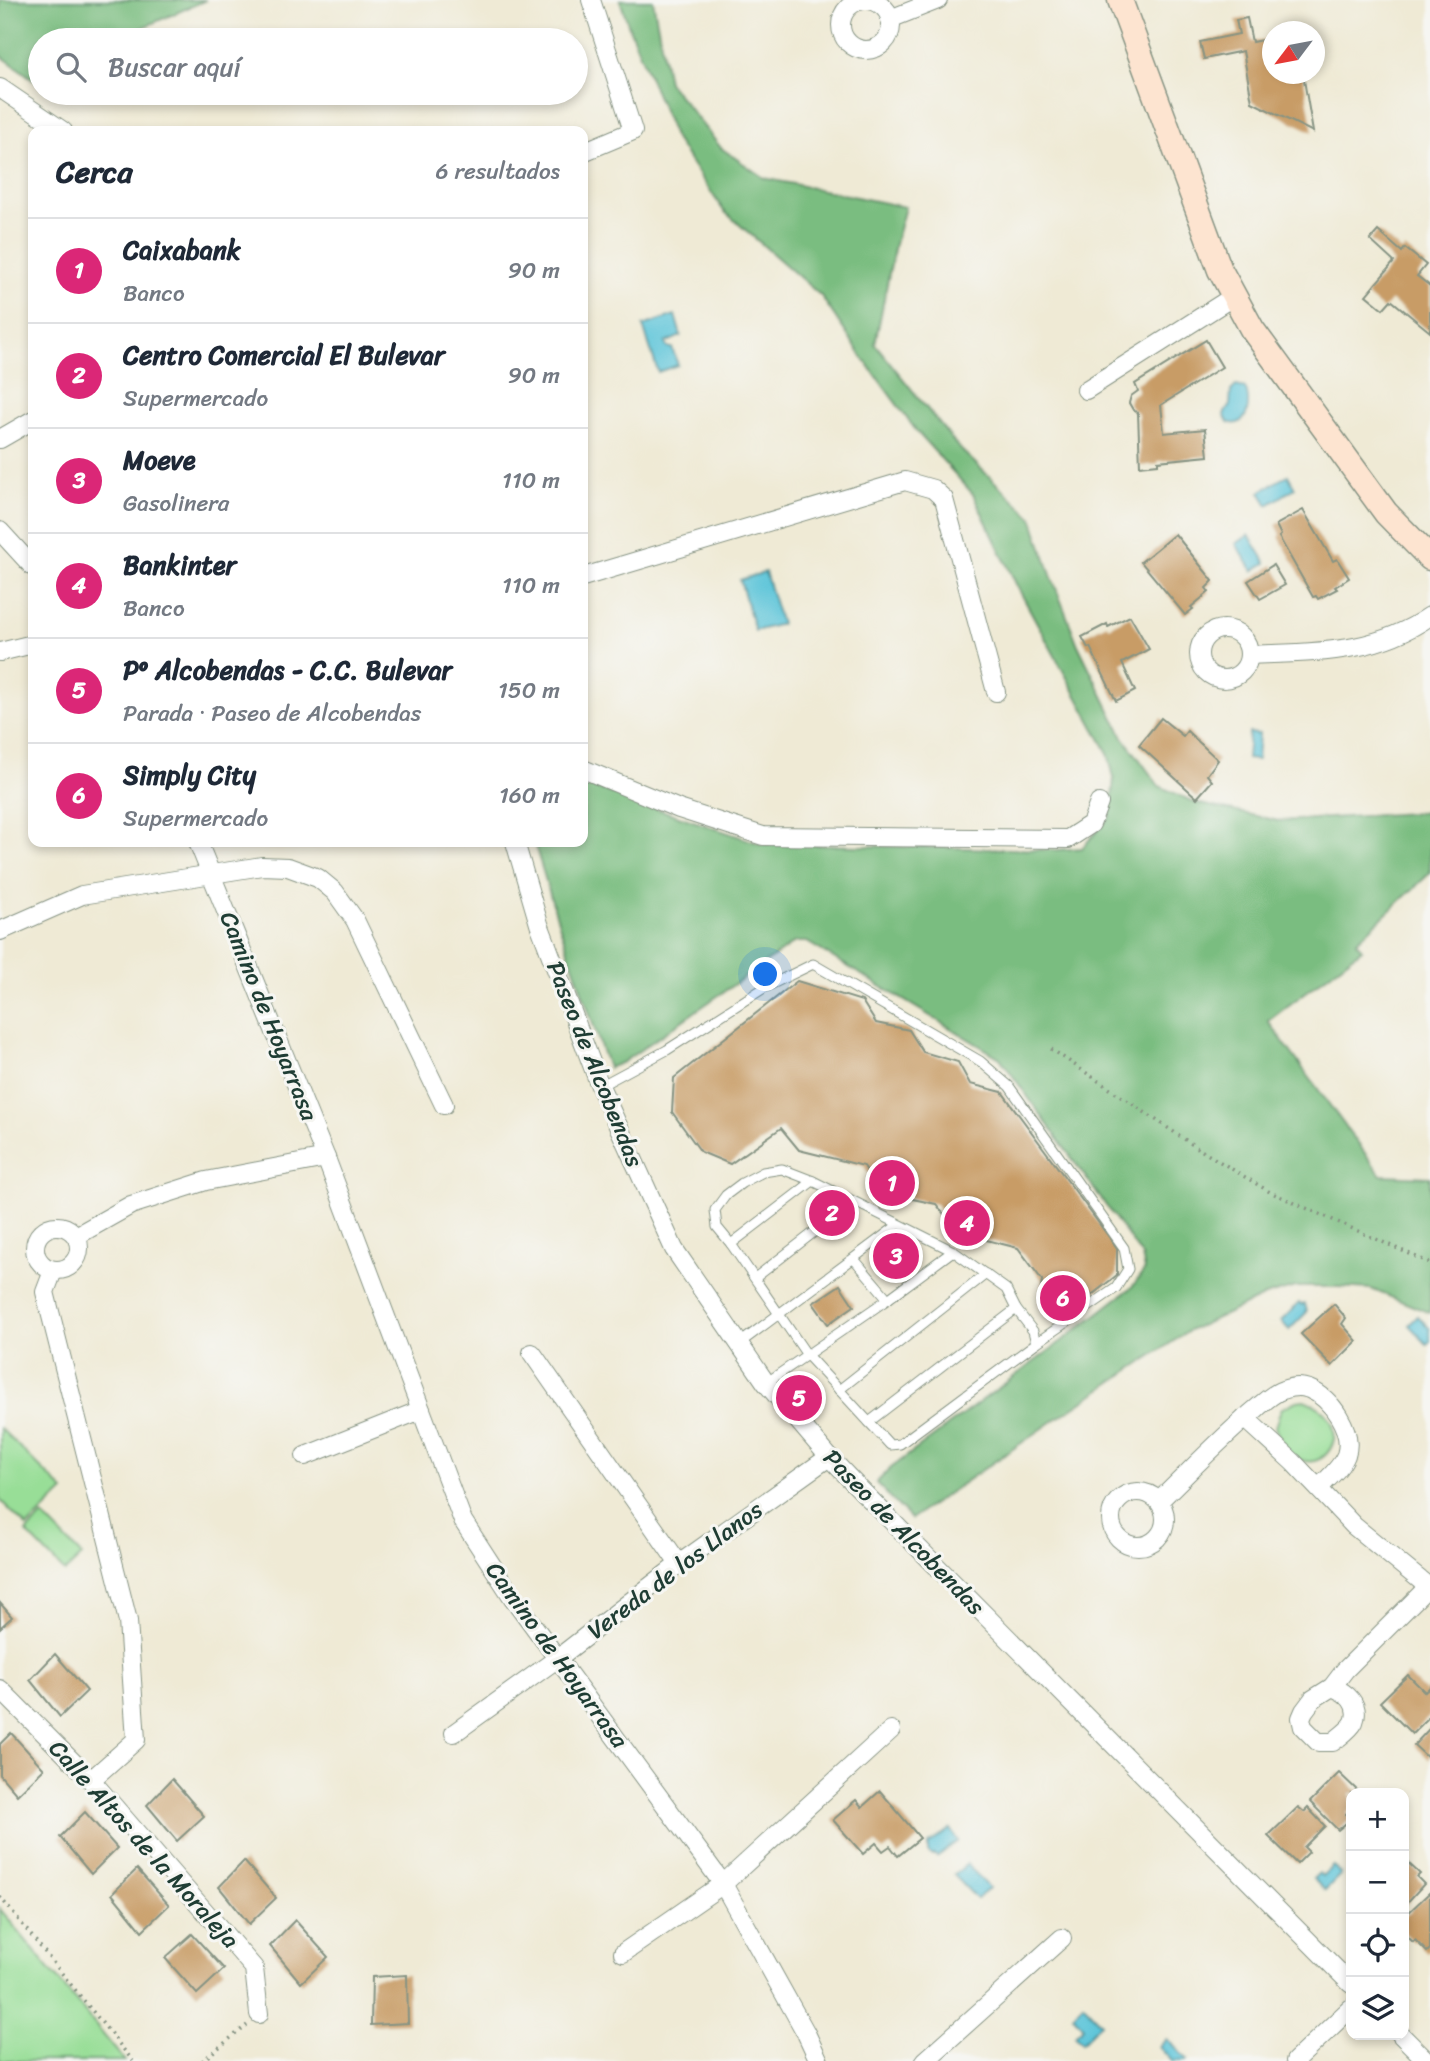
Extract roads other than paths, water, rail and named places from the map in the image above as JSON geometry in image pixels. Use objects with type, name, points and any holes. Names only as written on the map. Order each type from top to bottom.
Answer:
[{"type":"street","points":[[588,150],[633,131],[591,0]]},
{"type":"street","points":[[890,19],[938,0]]},
{"type":"street","points":[[1120,0],[1220,270],[1252,329],[1386,513],[1430,558]]},
{"type":"street","points":[[0,88],[57,126]]},
{"type":"street","points":[[1086,390],[1234,296]]},
{"type":"street","points":[[0,439],[28,423]]},
{"type":"street","points":[[588,576],[905,481],[924,486],[933,489],[944,499],[996,692]]},
{"type":"street","points":[[0,531],[28,562]]},
{"type":"street","points":[[1249,655],[1339,651],[1372,643],[1412,628],[1430,616]]},
{"type":"street","points":[[0,652],[28,645]]},
{"type":"street","points":[[588,771],[679,810],[764,836],[1068,839],[1091,824],[1099,803]]},
{"type":"street","name":"Camino de Hoyarrasa","points":[[200,847],[326,1158],[463,1521],[513,1598],[723,1884],[819,2061]]},
{"type":"street","name":"Paseo de Alcobendas","points":[[516,847],[539,924],[600,1086],[674,1249],[766,1383],[828,1457],[1346,1979]]},
{"type":"street","points":[[0,931],[82,895],[262,866],[288,867],[318,878],[335,892],[355,920],[444,1105]]},
{"type":"street","points":[[76,1236],[131,1205],[206,1181],[326,1158]]},
{"type":"street","points":[[61,1226],[76,1236],[79,1252],[70,1267],[62,1271],[53,1270],[38,1261],[35,1244],[44,1230],[61,1226]]},
{"type":"street","points":[[53,1270],[45,1292],[128,1621],[136,1740],[91,1780]]},
{"type":"street","points":[[532,1353],[679,1564]]},
{"type":"street","points":[[1159,1501],[1245,1418],[1279,1391],[1293,1387],[1308,1389],[1322,1396],[1342,1422],[1347,1441],[1346,1455],[1337,1470],[1319,1488]]},
{"type":"street","points":[[305,1456],[421,1410]]},
{"type":"street","points":[[1245,1418],[1319,1488],[1354,1526],[1429,1588],[1345,1670],[1332,1687]]},
{"type":"street","name":"Vereda de los Llanos","points":[[454,1733],[558,1658],[679,1564],[828,1457]]},
{"type":"street","name":"Calle Altos de la Moraleja","points":[[0,1689],[91,1780],[254,1968],[259,2014]]},
{"type":"street","points":[[623,1953],[723,1884],[891,1730]]},
{"type":"street","points":[[925,2061],[1062,1938]]},
{"type":"street","points":[[1295,2061],[1346,2013]]},
{"type":"street","points":[[1406,2040],[1427,2061]]},
{"type":"lane","points":[[600,1086],[667,1050],[764,988],[813,964],[980,1061],[1009,1086],[1124,1248],[1128,1269],[1116,1288],[1036,1343],[900,1444],[890,1445],[807,1355],[717,1227],[715,1210],[726,1195],[764,1172],[782,1169],[813,1181],[953,1251],[1006,1289],[1016,1310],[1033,1331],[1036,1343]]},
{"type":"lane","points":[[731,1244],[813,1181]]},
{"type":"lane","points":[[755,1278],[853,1202]]},
{"type":"lane","points":[[740,1343],[898,1225]]},
{"type":"lane","points":[[766,1383],[953,1251]]},
{"type":"lane","points":[[854,1259],[888,1299]]},
{"type":"lane","points":[[839,1390],[986,1274]]},
{"type":"lane","points":[[869,1422],[1016,1310]]},
{"type":"water","points":[[675,315],[681,336],[665,343],[672,348],[678,365],[658,372],[643,326]]},
{"type":"water","points":[[1236,386],[1245,388],[1248,407],[1244,418],[1235,423],[1228,422],[1224,414],[1230,405],[1231,391]]},
{"type":"water","points":[[1288,475],[1295,488],[1268,505],[1260,492]]},
{"type":"water","points":[[1249,535],[1266,563],[1253,571],[1236,544]]},
{"type":"water","points":[[765,572],[781,624],[755,631],[740,580]]},
{"type":"water","points":[[1249,733],[1259,734],[1257,760],[1247,759]]},
{"type":"water","points":[[1299,1303],[1305,1304],[1307,1312],[1289,1330],[1281,1321]]},
{"type":"water","points":[[1418,1316],[1430,1329],[1430,1341],[1427,1344],[1409,1325]]},
{"type":"water","points":[[950,1829],[958,1841],[937,1857],[931,1855],[928,1845]]},
{"type":"water","points":[[967,1864],[989,1888],[977,1899],[954,1875]]},
{"type":"water","points":[[1333,1866],[1341,1874],[1325,1890],[1313,1879],[1319,1873],[1322,1876]]},
{"type":"water","points":[[1083,2004],[1101,2023],[1082,2043],[1075,2035],[1083,2027],[1073,2015]]},
{"type":"water","points":[[1167,2039],[1186,2061],[1172,2061],[1159,2047]]},
{"type":"place","name":"Caixabank","points":[[892,1183]]},
{"type":"place","name":"Centro Comercial El Bulevar","points":[[832,1213]]},
{"type":"place","name":"Bankinter","points":[[967,1223]]},
{"type":"place","name":"Moeve","points":[[896,1256]]},
{"type":"place","name":"Simply City","points":[[1063,1298]]},
{"type":"place","name":"Pº Alcobendas - C.C. Bulevar","points":[[799,1398]]}]
